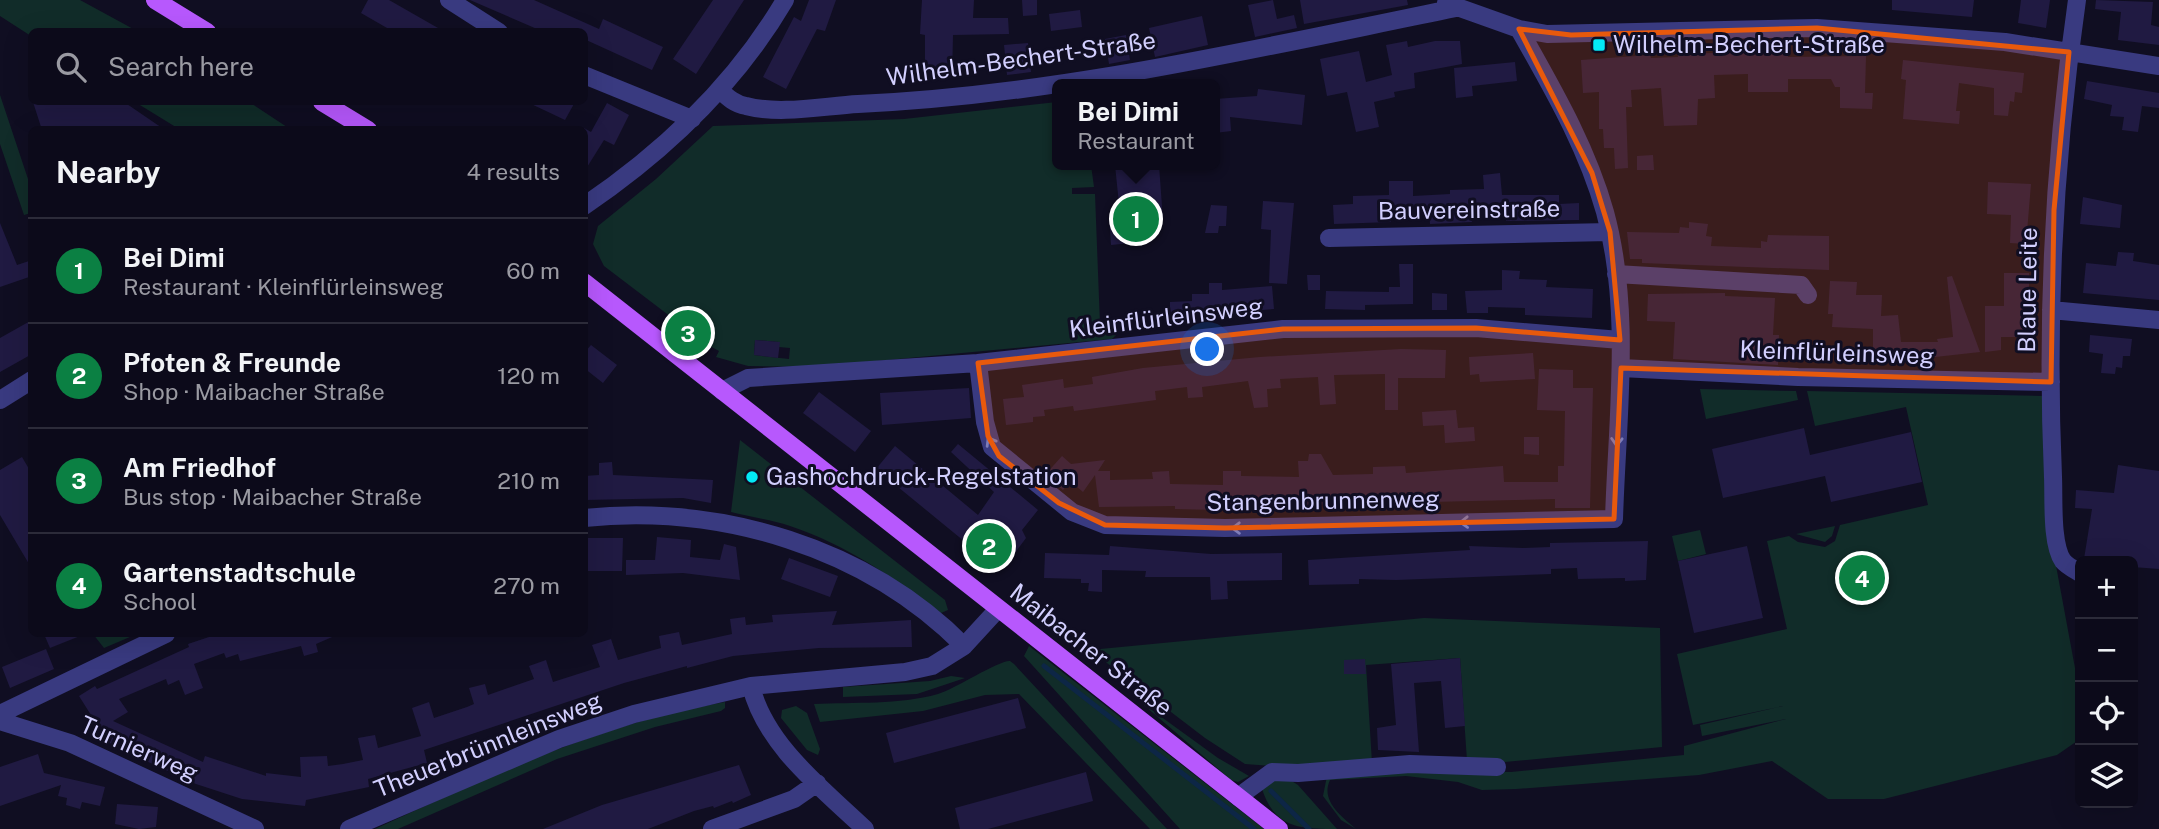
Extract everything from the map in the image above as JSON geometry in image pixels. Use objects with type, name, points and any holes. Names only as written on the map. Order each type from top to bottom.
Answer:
[{"type":"main road","points":[[155,0],[200,28]]},
{"type":"main road","points":[[328,105],[362,126]]},
{"type":"main road","name":"Maibacher Straße","points":[[588,285],[998,610],[1069,661],[1279,829]]},
{"type":"street","points":[[449,0],[493,28]]},
{"type":"street","points":[[588,203],[639,169],[692,119],[720,90],[761,39],[785,0]]},
{"type":"street","name":"Blaue Leite","points":[[2075,569],[2063,561],[2055,534],[2051,383],[2058,158],[2077,0]]},
{"type":"street","points":[[1448,4],[1519,29],[1572,35],[1817,28],[1943,36],[2159,66]]},
{"type":"street","name":"Wilhelm-Bechert-Straße","points":[[1082,79],[1150,68],[1448,4]]},
{"type":"street","points":[[1519,29],[1577,135],[1592,173],[1609,232],[1616,274],[1621,368]]},
{"type":"street","points":[[588,77],[692,119]]},
{"type":"street","name":"Wilhelm-Bechert-Straße","points":[[720,90],[737,104],[762,109],[940,98],[1052,84]]},
{"type":"street","name":"Bauvereinstraße","points":[[1329,238],[1609,232]]},
{"type":"street","points":[[1616,274],[1801,285],[1808,295]]},
{"type":"street","points":[[2052,310],[2159,320]]},
{"type":"street","name":"Kleinflürleinsweg","points":[[722,391],[748,378],[978,363],[1229,334],[1331,327],[1476,328],[1620,340]]},
{"type":"street","name":"Stangenbrunnenweg","points":[[978,363],[985,422],[992,447],[1072,512],[1105,524],[1225,528],[1614,519],[1621,368]]},
{"type":"street","name":"Kleinflürleinsweg","points":[[1621,368],[1783,376],[2051,383]]},
{"type":"street","points":[[0,400],[28,382]]},
{"type":"street","points":[[588,518],[657,515],[699,518],[727,522],[784,537],[820,550],[903,596],[964,646]]},
{"type":"street","name":"Theuerbrünnleinsweg","points":[[349,829],[596,725],[674,703],[751,686],[920,670],[946,659],[964,646],[998,610]]},
{"type":"street","points":[[0,714],[160,637]]},
{"type":"street","points":[[751,686],[762,719],[817,783],[865,829]]},
{"type":"street","name":"Turnierweg","points":[[0,721],[70,743],[255,829]]},
{"type":"street","points":[[1238,797],[1272,772],[1298,773],[1410,764],[1497,767]]},
{"type":"street","points":[[712,829],[794,799],[817,783]]},
{"type":"highlighted area","points":[[1817,28],[2069,52],[2054,210],[2051,382],[1621,368],[1614,519],[1225,528],[1105,525],[1059,503],[999,456],[988,436],[978,363],[1283,329],[1476,328],[1620,340],[1610,232],[1592,173],[1519,29],[1571,35]]},
{"type":"green space","points":[[0,0],[80,0],[131,28],[28,28],[28,34],[0,16]]},
{"type":"green space","points":[[0,95],[28,179],[28,214],[24,215],[0,144]]},
{"type":"green space","points":[[1052,103],[1052,170],[1092,170],[1094,187],[1072,188],[1072,194],[1095,194],[1100,324],[1116,323],[1117,334],[1112,339],[813,367],[748,366],[716,357],[719,351],[708,345],[715,335],[706,330],[700,339],[604,266],[593,244],[598,226],[656,179],[713,126],[904,119]],"holes":[[[755,340],[779,342],[779,347],[790,348],[789,359],[754,355]]]},
{"type":"green space","points":[[140,105],[254,105],[285,126],[174,126]]},
{"type":"green space","points":[[1700,389],[1796,391],[1798,400],[1706,419]]},
{"type":"green space","points":[[1807,391],[2043,396],[2047,517],[2075,668],[2075,742],[2057,755],[1884,799],[1828,799],[1772,761],[1699,775],[1516,789],[1482,790],[1458,782],[1406,776],[1330,780],[1330,802],[1356,829],[1341,820],[1323,796],[1327,776],[1405,770],[1511,772],[1684,755],[1684,746],[1786,719],[1702,736],[1700,725],[1783,706],[1693,725],[1677,654],[1787,629],[1767,541],[1789,536],[1798,542],[1825,547],[1835,541],[1840,525],[1928,505],[1906,407],[1815,426]]},
{"type":"green space","points":[[740,440],[945,600],[948,610],[941,613],[888,575],[831,543],[790,526],[731,512]]},
{"type":"green space","points":[[1835,526],[1832,536],[1825,542],[1796,534]]},
{"type":"green space","points":[[1700,530],[1706,554],[1678,561],[1672,536]]},
{"type":"green space","points":[[1424,618],[1660,628],[1662,747],[1494,763],[1467,761],[1460,658],[1366,665],[1372,763],[1296,768],[1245,764],[1205,738],[1090,650]]},
{"type":"green space","points":[[95,637],[130,637],[104,648]]},
{"type":"green space","points":[[1029,646],[1264,829],[1180,829],[1024,656]]},
{"type":"green space","points":[[1010,661],[1167,829],[1150,829],[1019,694],[985,695],[923,711],[820,722],[814,704],[923,698],[946,691],[996,665]]},
{"type":"green space","points":[[951,676],[965,678],[917,694],[843,697],[843,687],[930,681]]},
{"type":"green space","points":[[1138,700],[1218,758],[1249,776],[1238,782],[1231,780]]},
{"type":"green space","points":[[725,702],[725,708],[721,711],[655,727],[557,759],[398,829],[375,829],[460,790],[590,738],[679,711]]},
{"type":"green space","points":[[796,706],[807,713],[820,749],[818,755],[807,750],[781,718],[782,710]]},
{"type":"green space","points":[[1268,780],[1290,780],[1298,785],[1337,829],[1301,827],[1282,819],[1267,802],[1262,789]]},
{"type":"building","points":[[368,0],[389,0],[438,28],[387,28],[361,13]]},
{"type":"building","points":[[470,0],[534,0],[599,29],[603,19],[663,47],[652,70],[588,41],[588,28],[535,28]]},
{"type":"building","points":[[713,0],[744,0],[696,74],[673,59]]},
{"type":"building","points":[[809,0],[836,0],[825,31],[817,29],[786,89],[763,77],[794,17],[801,21]]},
{"type":"building","points":[[922,0],[974,0],[973,18],[1008,18],[1009,34],[953,35],[952,78],[925,78],[925,35],[920,34]]},
{"type":"building","points":[[1022,0],[1037,0],[1037,15],[1023,16]]},
{"type":"building","points":[[1273,0],[1277,19],[1294,15],[1297,28],[1255,37],[1248,5]]},
{"type":"building","points":[[1300,0],[1407,0],[1408,5],[1304,24]]},
{"type":"building","points":[[1892,0],[1974,0],[1972,17],[1892,10]]},
{"type":"building","points":[[2021,0],[2050,0],[2046,28],[2018,23]]},
{"type":"building","points":[[2096,0],[2153,2],[2151,25],[2159,27],[2159,45],[2118,40],[2121,12],[2095,9]]},
{"type":"building","points":[[1080,10],[1082,27],[1051,31],[1049,14]]},
{"type":"building","points":[[1202,16],[1208,45],[1155,57],[1149,28]]},
{"type":"building","points":[[1126,35],[1130,60],[1109,64],[1105,39]]},
{"type":"building","points":[[1407,41],[1408,47],[1435,41],[1460,41],[1462,64],[1414,73],[1415,88],[1394,92],[1395,97],[1374,102],[1379,127],[1356,132],[1347,92],[1327,96],[1320,59],[1359,51],[1366,82],[1392,75],[1386,45]]},
{"type":"building","points":[[1028,43],[1031,72],[1007,75],[1004,45]]},
{"type":"building","points":[[1788,53],[1788,57],[1866,56],[1865,93],[1873,93],[1872,109],[1840,108],[1840,87],[1835,87],[1831,79],[1788,79],[1788,92],[1748,92],[1748,74],[1714,75],[1715,98],[1698,99],[1697,125],[1664,126],[1661,88],[1631,90],[1632,107],[1626,107],[1628,168],[1615,169],[1614,148],[1604,148],[1603,129],[1599,129],[1599,92],[1583,93],[1581,60],[1650,55],[1651,58],[1678,57],[1678,54]]},
{"type":"building","points":[[1903,60],[2024,73],[2022,93],[2015,92],[2014,102],[2010,101],[2008,116],[1994,115],[1994,88],[1959,83],[1956,111],[1960,111],[1959,124],[1903,119],[1906,80],[1901,79]]},
{"type":"building","points":[[1515,62],[1517,81],[1472,86],[1473,96],[1456,98],[1454,68]]},
{"type":"building","points":[[2087,81],[2159,93],[2159,108],[2142,106],[2138,132],[2122,130],[2124,117],[2110,116],[2112,105],[2084,99]]},
{"type":"building","points":[[1258,89],[1305,95],[1302,125],[1230,117],[1231,131],[1220,132],[1220,99],[1257,96]]},
{"type":"building","points":[[607,103],[629,115],[614,145],[604,140],[588,166],[588,130],[591,132]]},
{"type":"building","points":[[34,105],[128,105],[159,126],[41,126]]},
{"type":"building","points":[[533,105],[573,105],[565,120]]},
{"type":"building","points":[[1653,155],[1654,170],[1637,170],[1637,156]]},
{"type":"building","points":[[1116,170],[1159,170],[1163,220],[1156,221],[1156,228],[1151,229],[1152,241],[1111,245],[1109,215],[1120,214]]},
{"type":"building","points":[[1500,173],[1502,195],[1559,195],[1559,204],[1579,203],[1579,220],[1506,221],[1506,216],[1471,217],[1472,222],[1430,224],[1429,211],[1391,211],[1391,222],[1334,224],[1333,205],[1353,204],[1353,196],[1389,195],[1389,181],[1413,181],[1413,196],[1450,194],[1450,190],[1484,189],[1483,175]]},
{"type":"building","points":[[1988,182],[2031,184],[2026,244],[2010,243],[2011,215],[1987,214]]},
{"type":"building","points":[[2083,197],[2122,205],[2120,228],[2080,224]]},
{"type":"building","points":[[1263,201],[1294,203],[1287,284],[1269,283],[1271,230],[1261,229]]},
{"type":"building","points":[[1211,205],[1227,206],[1226,226],[1219,226],[1218,233],[1205,233]]},
{"type":"building","points":[[1689,222],[1708,224],[1706,236],[1712,237],[1711,246],[1761,248],[1761,241],[1767,242],[1768,235],[1829,236],[1829,270],[1642,263],[1642,259],[1630,259],[1627,232],[1679,233],[1680,227],[1689,228]]},
{"type":"building","points":[[0,223],[17,265],[28,261],[28,277],[0,287]]},
{"type":"building","points":[[2118,252],[2134,253],[2133,261],[2159,265],[2159,300],[2083,293],[2086,263],[2116,266]]},
{"type":"building","points":[[1399,264],[1413,264],[1413,304],[1365,305],[1365,310],[1325,309],[1326,291],[1389,292],[1389,287],[1400,287]]},
{"type":"building","points":[[1502,270],[1520,271],[1519,279],[1547,280],[1546,287],[1593,289],[1592,318],[1525,315],[1525,308],[1488,307],[1488,313],[1467,313],[1465,291],[1502,290]]},
{"type":"building","points":[[2004,273],[2029,273],[2029,337],[2001,337],[2001,350],[1985,352],[1985,306],[2004,306]]},
{"type":"building","points":[[1307,275],[1320,275],[1320,290],[1308,290]]},
{"type":"building","points":[[1952,276],[1980,352],[1935,357],[1901,356],[1901,362],[1873,362],[1873,329],[1832,327],[1833,314],[1828,314],[1830,281],[1857,282],[1856,295],[1882,295],[1881,316],[1898,315],[1901,342],[1938,342],[1937,339],[1953,337],[1947,277]]},
{"type":"building","points":[[1209,283],[1222,283],[1222,290],[1272,286],[1274,309],[1222,313],[1222,316],[1170,316],[1170,302],[1192,301],[1192,294],[1209,294]]},
{"type":"building","points":[[1432,293],[1447,294],[1447,310],[1432,310]]},
{"type":"building","points":[[1725,293],[1725,296],[1775,298],[1773,335],[1779,335],[1778,365],[1673,359],[1675,322],[1647,321],[1648,294]]},
{"type":"building","points":[[28,322],[28,356],[0,372],[0,338]]},
{"type":"building","points":[[2090,335],[2132,339],[2130,356],[2123,356],[2122,368],[2116,367],[2115,374],[2101,373],[2103,354],[2089,352]]},
{"type":"building","points":[[755,340],[780,342],[778,358],[754,355]]},
{"type":"building","points":[[591,345],[617,365],[603,383],[588,371],[588,348]]},
{"type":"building","points":[[1401,349],[1446,350],[1445,378],[1398,378],[1398,410],[1385,410],[1385,374],[1334,375],[1336,404],[1320,405],[1318,377],[1280,379],[1281,388],[1267,389],[1268,407],[1254,408],[1248,381],[1202,387],[1203,397],[1188,398],[1187,387],[1155,391],[1156,400],[1074,411],[1073,406],[1044,410],[1045,416],[1033,417],[1033,422],[1006,425],[1003,399],[1024,397],[1022,385],[1063,379],[1064,388],[1093,384],[1092,377],[1143,368],[1260,357]]},
{"type":"building","points":[[1533,353],[1535,379],[1480,382],[1479,374],[1470,375],[1469,357]]},
{"type":"building","points":[[1539,369],[1573,370],[1573,388],[1593,388],[1590,508],[1555,508],[1555,499],[1218,507],[1218,510],[1175,509],[1175,506],[1099,507],[1095,475],[1083,492],[1070,481],[1063,490],[1045,475],[1062,456],[1071,464],[1105,460],[1098,471],[1110,471],[1110,480],[1153,479],[1152,472],[1169,471],[1170,484],[1223,485],[1223,471],[1241,471],[1241,476],[1299,477],[1298,461],[1308,461],[1309,454],[1321,454],[1333,475],[1373,474],[1373,467],[1405,466],[1406,473],[1503,466],[1504,482],[1558,482],[1558,466],[1564,466],[1565,411],[1537,410]]},
{"type":"building","points":[[969,388],[971,418],[882,425],[880,393]]},
{"type":"building","points":[[819,392],[871,431],[855,452],[803,413]]},
{"type":"building","points":[[1456,410],[1458,428],[1474,427],[1475,441],[1445,443],[1444,425],[1423,426],[1422,412]]},
{"type":"building","points":[[1804,428],[1810,455],[1911,432],[1922,482],[1831,502],[1825,476],[1723,498],[1712,449]]},
{"type":"building","points":[[1524,437],[1539,437],[1539,455],[1524,454]]},
{"type":"building","points":[[958,444],[1038,510],[1022,530],[1026,538],[1012,557],[1004,550],[992,564],[876,469],[895,446],[978,515],[994,492],[951,452]]},
{"type":"building","points":[[22,457],[28,467],[28,562],[0,515],[0,470]]},
{"type":"building","points":[[612,462],[613,475],[713,480],[711,503],[683,498],[588,500],[588,476],[599,475],[599,463]]},
{"type":"building","points":[[2118,465],[2159,471],[2159,569],[2138,567],[2138,556],[2084,556],[2092,509],[2075,508],[2076,490],[2114,493]]},
{"type":"building","points":[[657,537],[691,540],[690,557],[720,560],[724,544],[736,547],[740,580],[683,573],[626,575],[626,560],[655,560]]},
{"type":"building","points":[[588,538],[623,538],[622,571],[588,571]]},
{"type":"building","points":[[1648,541],[1646,580],[1578,579],[1577,568],[1551,569],[1551,574],[1359,579],[1359,584],[1309,585],[1308,560],[1470,550],[1469,546],[1523,548],[1550,547],[1550,543]]},
{"type":"building","points":[[1110,546],[1211,554],[1282,553],[1282,580],[1227,581],[1228,599],[1211,600],[1210,577],[1145,577],[1146,571],[1102,570],[1102,592],[1088,591],[1089,583],[1081,583],[1081,579],[1044,578],[1045,553],[1109,555]]},
{"type":"building","points":[[1747,546],[1763,618],[1694,633],[1678,561]]},
{"type":"building","points":[[789,558],[838,576],[830,597],[781,579]]},
{"type":"building","points":[[837,611],[832,625],[911,620],[912,647],[819,648],[733,656],[687,666],[624,683],[424,750],[427,763],[368,779],[369,787],[306,800],[305,806],[242,799],[196,784],[131,754],[108,742],[79,696],[95,686],[97,689],[189,647],[188,644],[209,637],[332,637],[316,644],[318,652],[304,656],[301,646],[240,661],[238,654],[226,658],[224,653],[194,664],[203,688],[185,695],[179,680],[168,685],[166,679],[119,699],[128,712],[113,721],[203,762],[205,756],[266,776],[266,773],[301,777],[300,757],[327,756],[328,766],[363,760],[358,738],[375,735],[378,748],[421,736],[412,708],[429,702],[434,718],[467,707],[474,704],[469,688],[485,684],[488,695],[534,679],[529,666],[546,660],[553,682],[600,667],[592,645],[611,639],[618,660],[661,648],[659,636],[679,632],[682,645],[732,634],[730,619],[745,617],[746,625],[773,622],[772,615]]},
{"type":"building","points":[[45,637],[78,637],[50,648]]},
{"type":"building","points":[[46,649],[54,669],[10,688],[2,667]]},
{"type":"building","points":[[1460,658],[1465,726],[1445,728],[1441,681],[1414,683],[1419,752],[1378,750],[1377,728],[1396,725],[1391,664]]},
{"type":"building","points":[[1365,659],[1366,674],[1344,674],[1344,660]]},
{"type":"building","points":[[1018,698],[1026,728],[894,763],[886,733]]},
{"type":"building","points":[[38,754],[44,773],[105,787],[100,806],[82,802],[80,809],[66,805],[67,798],[58,796],[61,785],[0,806],[0,767]]},
{"type":"building","points":[[739,765],[751,795],[733,803],[732,801],[714,808],[713,806],[694,811],[648,829],[543,829],[602,805]]},
{"type":"building","points":[[1086,772],[1093,801],[988,829],[960,829],[955,808]]},
{"type":"building","points":[[117,804],[158,807],[156,827],[139,829],[115,824]]},
{"type":"waterway","points":[[1044,666],[1254,829]]},
{"type":"waterway","points":[[1271,791],[1309,829]]},
{"type":"place","name":"Wilhelm-Bechert-Straße","points":[[1599,45]]},
{"type":"place","name":"Bei Dimi","points":[[1136,219]]},
{"type":"place","name":"Am Friedhof","points":[[688,333]]},
{"type":"place","name":"Gashochdruck-Regelstation","points":[[752,477]]},
{"type":"place","name":"Pfoten & Freunde","points":[[989,546]]},
{"type":"place","name":"Gartenstadtschule","points":[[1862,578]]}]
